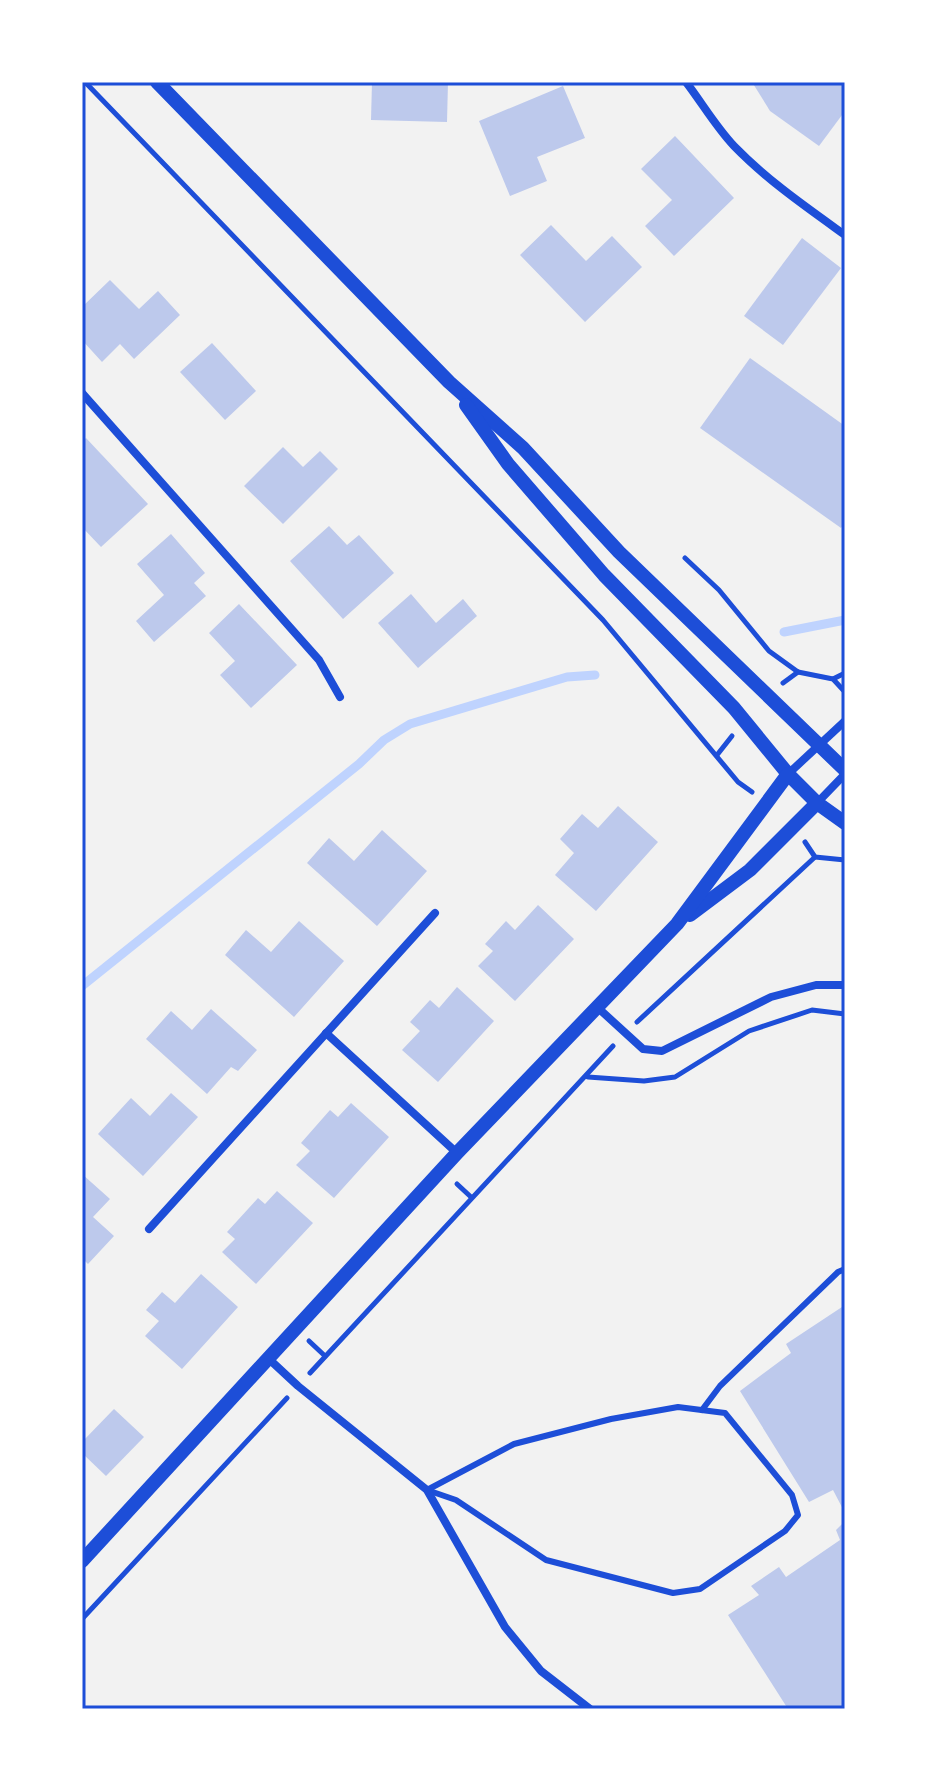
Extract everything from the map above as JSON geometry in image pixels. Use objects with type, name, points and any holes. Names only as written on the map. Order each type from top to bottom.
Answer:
[{"type":"street","points":[[157,82],[449,382],[523,448],[619,552],[766,695],[820,743],[845,772],[750,870],[677,924]]},
{"type":"street","points":[[686,82],[732,143],[752,163],[790,196],[845,235]]},
{"type":"street","points":[[449,382],[508,464],[584,553],[734,708],[788,774],[817,803],[845,823]]},
{"type":"street","points":[[82,393],[319,660],[340,697]]},
{"type":"street","points":[[82,1561],[457,1153],[677,924],[788,774],[845,721]]},
{"type":"street","points":[[149,1229],[435,913]]},
{"type":"street","points":[[596,1006],[643,1049],[662,1051],[771,997],[816,985],[845,985]]},
{"type":"street","points":[[326,1033],[457,1153]]},
{"type":"street","points":[[270,1360],[427,1490],[505,1627],[541,1671],[590,1709]]},
{"type":"lane","points":[[702,1410],[720,1386],[838,1272],[845,1269]]},
{"type":"lane","points":[[678,1407],[725,1413],[792,1495],[798,1515],[785,1531],[700,1589],[673,1593],[546,1560],[456,1500],[427,1490],[514,1444],[611,1419],[678,1407]]},
{"type":"path","points":[[85,82],[603,620],[738,782],[767,803]]},
{"type":"path","points":[[685,558],[719,590],[769,651],[798,672],[833,679],[845,692]]},
{"type":"path","points":[[833,679],[845,673]]},
{"type":"path","points":[[794,826],[815,857]]},
{"type":"path","points":[[82,1619],[625,1033],[815,857],[845,860]]},
{"type":"path","points":[[587,1077],[644,1081],[675,1077],[749,1031],[812,1010],[845,1014]]},
{"type":"building","points":[[372,82],[448,82],[447,122],[371,120]]},
{"type":"building","points":[[752,82],[845,82],[845,111],[819,146],[770,111]]},
{"type":"building","points":[[563,86],[585,138],[537,157],[547,181],[510,196],[479,121]]},
{"type":"building","points":[[675,136],[734,198],[674,256],[645,226],[672,200],[641,169]]},
{"type":"building","points":[[551,225],[586,261],[612,236],[642,267],[585,322],[520,255]]},
{"type":"building","points":[[802,238],[841,268],[783,345],[744,316]]},
{"type":"building","points":[[110,280],[139,309],[158,291],[180,315],[134,359],[120,344],[102,362],[82,340],[82,307]]},
{"type":"building","points":[[212,343],[256,391],[225,420],[180,372]]},
{"type":"building","points":[[750,358],[845,426],[845,522],[841,528],[700,428]]},
{"type":"building","points":[[86,438],[148,504],[101,547],[82,527],[82,442]]},
{"type":"building","points":[[283,447],[303,467],[320,451],[338,469],[283,524],[244,486]]},
{"type":"building","points":[[329,526],[347,545],[359,535],[394,573],[343,619],[290,561]]},
{"type":"building","points":[[171,534],[205,573],[194,583],[206,596],[154,642],[136,621],[164,595],[137,564]]},
{"type":"building","points":[[411,594],[436,623],[463,599],[477,616],[418,668],[378,623]]},
{"type":"building","points":[[239,604],[297,665],[251,708],[220,675],[235,661],[209,633]]},
{"type":"building","points":[[618,806],[658,842],[596,911],[555,875],[574,853],[560,839],[582,814],[598,828]]},
{"type":"building","points":[[382,830],[427,871],[377,926],[307,863],[329,838],[354,861]]},
{"type":"building","points":[[538,905],[574,939],[515,1001],[478,966],[493,951],[485,944],[506,921],[515,930]]},
{"type":"building","points":[[299,921],[344,961],[294,1017],[225,955],[246,930],[271,952]]},
{"type":"building","points":[[457,987],[494,1021],[438,1082],[402,1050],[420,1031],[410,1022],[430,1000],[439,1008]]},
{"type":"building","points":[[211,1009],[257,1050],[238,1071],[231,1067],[207,1094],[146,1039],[171,1011],[192,1030]]},
{"type":"building","points":[[171,1093],[198,1117],[143,1176],[98,1134],[131,1098],[150,1116]]},
{"type":"building","points":[[351,1103],[389,1137],[334,1198],[296,1165],[310,1151],[301,1143],[330,1110],[338,1117]]},
{"type":"building","points":[[82,1174],[110,1199],[93,1217],[114,1236],[88,1264],[82,1258]]},
{"type":"building","points":[[277,1191],[313,1223],[256,1284],[222,1252],[235,1239],[227,1232],[258,1198],[265,1204]]},
{"type":"building","points":[[201,1274],[238,1307],[182,1369],[145,1336],[159,1321],[146,1310],[162,1292],[175,1303]]},
{"type":"building","points":[[845,1305],[845,1513],[833,1490],[809,1502],[740,1391],[791,1353],[786,1344]]},
{"type":"building","points":[[114,1409],[144,1437],[106,1476],[82,1453],[82,1442]]},
{"type":"building","points":[[845,1521],[845,1709],[788,1709],[728,1615],[759,1595],[751,1586],[779,1567],[786,1577],[840,1540],[836,1530]]},
{"type":"waterway","points":[[784,632],[845,620]]},
{"type":"waterway","points":[[82,986],[359,764],[384,740],[410,724],[567,677],[595,675]]}]
